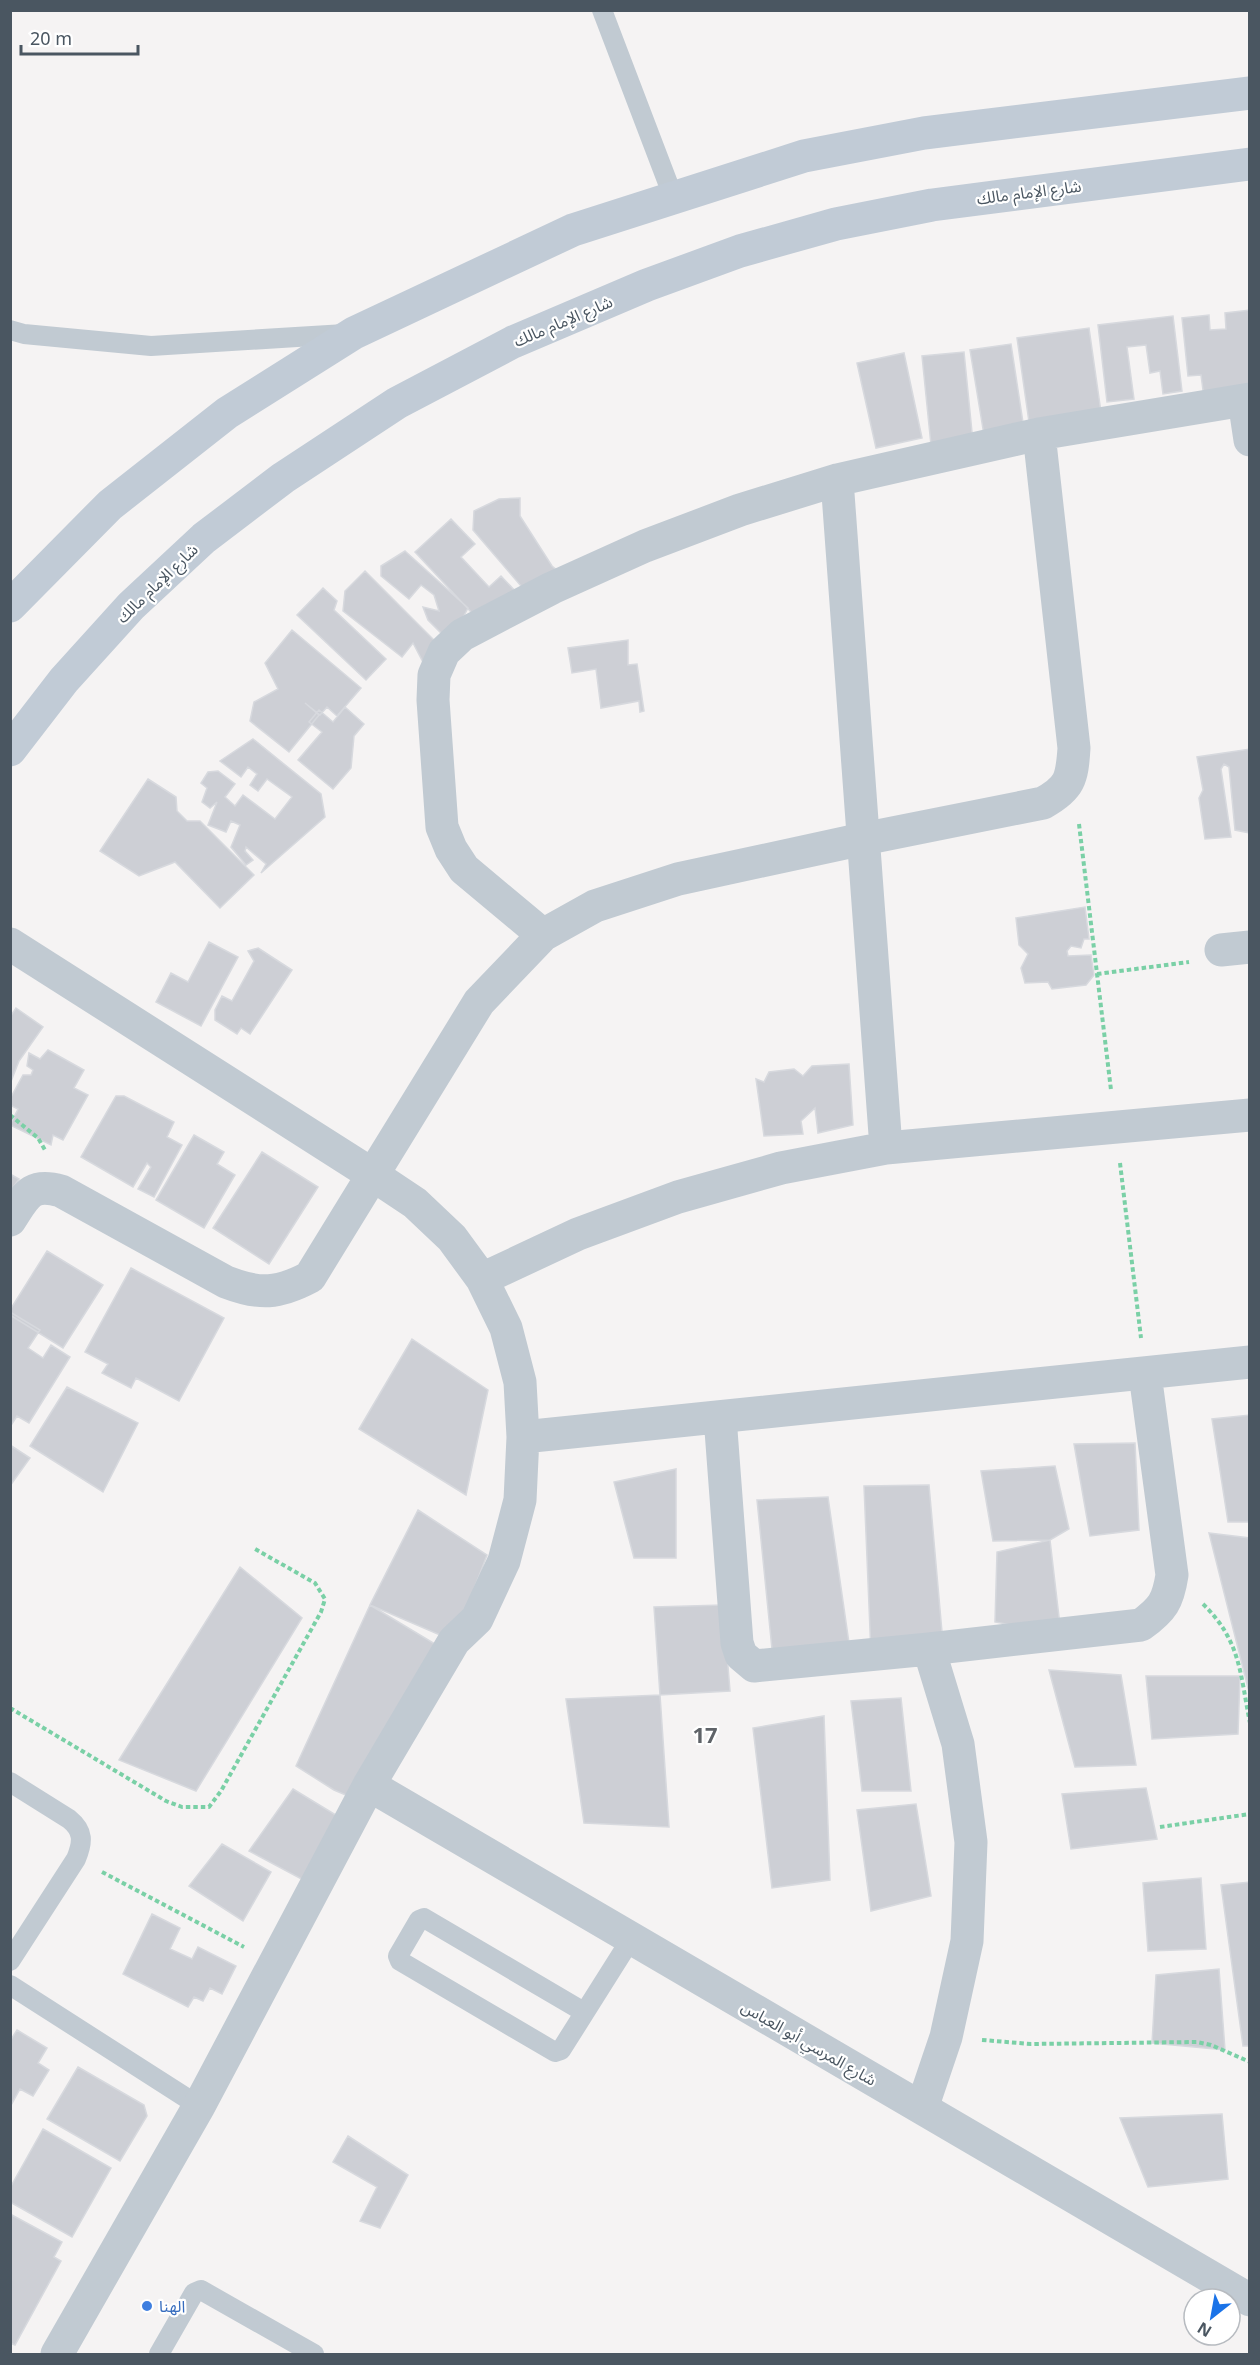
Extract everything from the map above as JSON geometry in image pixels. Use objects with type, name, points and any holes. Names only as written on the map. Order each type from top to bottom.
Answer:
[{"type":"street","points":[[10,606],[119,498],[227,412],[354,333],[573,230],[804,156],[924,133],[1250,93]]},
{"type":"street","name":"شارع الإمام مالك","points":[[10,750],[64,680],[131,606],[204,538],[283,478],[397,404],[513,342],[647,285],[709,262],[836,224],[932,205],[1250,164]]},
{"type":"street","points":[[543,935],[464,869],[451,849],[442,827],[433,700],[434,675],[444,652],[462,635],[552,588],[645,546],[740,510],[837,480],[1039,434],[1247,400],[1250,440]]},
{"type":"street","points":[[10,1220],[32,1191],[46,1187],[61,1191],[226,1282],[246,1290],[269,1292],[290,1287],[309,1276],[479,1002],[543,935],[595,906],[678,879],[863,839],[1043,804],[1062,793],[1072,771],[1074,748],[1039,434]]},
{"type":"street","points":[[837,480],[886,1148]]},
{"type":"street","points":[[10,944],[373,1174],[415,1203],[452,1238],[482,1279],[506,1328],[520,1382],[523,1437],[520,1500],[504,1562],[477,1619],[454,1641],[369,1785],[199,2106],[57,2355]]},
{"type":"street","points":[[482,1279],[578,1234],[678,1197],[781,1168],[886,1148],[1250,1115]]},
{"type":"street","points":[[523,1437],[1250,1362]]},
{"type":"street","points":[[720,1417],[737,1643],[741,1654],[754,1666],[928,1649],[1141,1625],[1158,1613],[1169,1595],[1172,1575],[1145,1374]]},
{"type":"street","points":[[922,2109],[946,2037],[967,1941],[970,1842],[958,1744],[928,1649]]},
{"type":"street","name":"شارع المرسي أبو العباس","points":[[369,1785],[1250,2300]]},
{"type":"lane","points":[[602,10],[674,199]]},
{"type":"lane","points":[[10,330],[24,334],[151,346],[354,333]]},
{"type":"lane","points":[[10,1782],[78,1826],[82,1836],[81,1847],[76,1859],[10,1961]]},
{"type":"lane","points":[[584,2012],[424,1918],[419,1920],[398,1956],[402,1963],[555,2052],[561,2050],[631,1939]]},
{"type":"lane","points":[[10,1985],[199,2106]]},
{"type":"lane","points":[[159,2355],[194,2293],[201,2290],[314,2355]]},
{"type":"path","points":[[1072,771],[1145,1374]]},
{"type":"path","points":[[1097,974],[1187,962],[1235,949]]},
{"type":"path","points":[[10,1708],[166,1801],[182,1807],[209,1807],[222,1791],[321,1612],[325,1599],[315,1583],[255,1549]]},
{"type":"path","points":[[1172,1575],[1212,1613],[1233,1644],[1250,1723]]},
{"type":"path","points":[[1160,1827],[1250,1814]]},
{"type":"path","points":[[76,1859],[274,1962]]},
{"type":"path","points":[[946,2037],[1031,2044],[1197,2042],[1211,2045],[1250,2062]]},
{"type":"building","points":[[1250,310],[1250,394],[1204,398],[1201,375],[1188,376],[1182,318],[1209,315],[1210,330],[1226,329],[1225,313]]},
{"type":"building","points":[[1173,316],[1182,391],[1163,394],[1160,371],[1150,373],[1146,345],[1127,347],[1134,399],[1107,402],[1098,325]]},
{"type":"building","points":[[1089,328],[1101,412],[1029,422],[1017,338]]},
{"type":"building","points":[[1011,344],[1024,429],[984,435],[970,350]]},
{"type":"building","points":[[964,352],[973,442],[931,445],[922,356]]},
{"type":"building","points":[[904,353],[922,438],[876,448],[857,363]]},
{"type":"building","points":[[520,498],[520,516],[552,566],[571,582],[527,593],[473,530],[474,511],[499,499]]},
{"type":"building","points":[[451,519],[475,544],[461,557],[489,587],[501,576],[519,595],[485,627],[415,552]]},
{"type":"building","points":[[405,551],[468,608],[458,627],[443,635],[428,620],[423,607],[439,611],[434,595],[421,585],[409,599],[381,576],[381,566]]},
{"type":"building","points":[[365,571],[438,644],[424,664],[413,643],[402,657],[343,611],[345,591]]},
{"type":"building","points":[[323,588],[337,601],[334,610],[386,659],[366,680],[297,615]]},
{"type":"building","points":[[292,630],[361,688],[337,716],[327,707],[320,715],[305,703],[319,715],[289,752],[250,721],[254,702],[278,689],[265,663]]},
{"type":"building","points":[[628,640],[628,665],[637,664],[644,711],[640,712],[639,701],[601,708],[596,669],[572,673],[568,648]]},
{"type":"building","points":[[345,707],[364,724],[354,736],[351,768],[333,789],[298,760],[322,732],[309,722],[319,710],[333,722]]},
{"type":"building","points":[[253,739],[321,794],[325,817],[261,873],[266,864],[246,847],[245,851],[253,860],[246,865],[231,847],[240,825],[231,821],[226,832],[208,825],[217,802],[210,808],[202,802],[207,788],[201,783],[208,772],[218,771],[235,784],[225,797],[235,806],[243,795],[275,819],[292,797],[267,779],[258,791],[250,785],[257,774],[248,767],[241,777],[220,761]]},
{"type":"building","points":[[1250,749],[1250,833],[1235,830],[1229,767],[1224,764],[1221,769],[1231,837],[1205,839],[1199,798],[1203,790],[1197,757]]},
{"type":"building","points":[[148,779],[176,797],[177,811],[187,821],[200,821],[254,875],[220,908],[175,862],[139,876],[100,851]]},
{"type":"building","points":[[1085,907],[1089,939],[1084,939],[1081,948],[1071,946],[1067,951],[1068,956],[1091,955],[1094,975],[1086,985],[1052,989],[1048,982],[1025,983],[1021,968],[1028,954],[1019,945],[1016,918]]},
{"type":"building","points":[[209,942],[238,957],[201,1026],[156,1002],[171,973],[188,982]]},
{"type":"building","points":[[258,948],[292,970],[250,1034],[241,1028],[237,1034],[215,1020],[215,1010],[222,996],[232,1001],[254,961],[248,951]]},
{"type":"building","points":[[16,1008],[43,1027],[19,1061],[10,1084],[10,1017]]},
{"type":"building","points":[[48,1050],[84,1070],[74,1088],[88,1095],[63,1140],[53,1135],[51,1145],[10,1125],[18,1109],[10,1105],[10,1099],[23,1075],[31,1075],[33,1070],[27,1066],[29,1053],[40,1059]]},
{"type":"building","points":[[849,1064],[853,1125],[818,1133],[815,1108],[801,1121],[803,1134],[764,1136],[756,1079],[764,1082],[769,1072],[794,1069],[803,1076],[812,1066]]},
{"type":"building","points":[[116,1096],[124,1096],[174,1122],[167,1137],[182,1145],[154,1197],[138,1189],[151,1167],[147,1163],[133,1187],[81,1157]]},
{"type":"building","points":[[194,1135],[224,1152],[217,1164],[235,1175],[204,1228],[156,1200]]},
{"type":"building","points":[[262,1152],[318,1187],[269,1264],[213,1228]]},
{"type":"building","points":[[10,1174],[19,1179],[10,1192]]},
{"type":"building","points":[[47,1251],[103,1285],[63,1348],[10,1315],[10,1310]]},
{"type":"building","points":[[131,1268],[224,1318],[179,1401],[136,1378],[131,1388],[102,1373],[108,1364],[85,1352]]},
{"type":"building","points":[[10,1312],[40,1330],[28,1348],[43,1358],[51,1345],[70,1357],[29,1423],[17,1416],[10,1427]]},
{"type":"building","points":[[412,1339],[488,1390],[466,1495],[359,1429]]},
{"type":"building","points":[[67,1387],[138,1423],[103,1492],[30,1446]]},
{"type":"building","points":[[1250,1415],[1250,1522],[1228,1522],[1212,1419]]},
{"type":"building","points":[[1135,1443],[1139,1530],[1090,1536],[1074,1444]]},
{"type":"building","points":[[10,1445],[30,1458],[10,1486]]},
{"type":"building","points":[[1055,1466],[1069,1529],[1050,1540],[993,1541],[981,1471]]},
{"type":"building","points":[[676,1469],[676,1558],[634,1558],[614,1482]]},
{"type":"building","points":[[929,1485],[942,1632],[871,1654],[864,1486]]},
{"type":"building","points":[[828,1497],[851,1657],[772,1649],[757,1500]]},
{"type":"building","points":[[418,1510],[487,1555],[454,1641],[370,1605]]},
{"type":"building","points":[[1209,1533],[1250,1538],[1250,1696]]},
{"type":"building","points":[[1050,1540],[1061,1634],[995,1622],[997,1552]]},
{"type":"building","points":[[240,1567],[302,1618],[196,1791],[119,1760]]},
{"type":"building","points":[[370,1605],[445,1650],[360,1801],[334,1790],[296,1766]]},
{"type":"building","points":[[723,1605],[730,1691],[660,1695],[654,1607]]},
{"type":"building","points":[[1049,1670],[1121,1675],[1136,1765],[1075,1767]]},
{"type":"building","points":[[1146,1676],[1240,1676],[1238,1734],[1152,1739]]},
{"type":"building","points":[[660,1695],[669,1827],[584,1823],[566,1699]]},
{"type":"building","points":[[901,1698],[911,1791],[862,1791],[851,1701]]},
{"type":"building","points":[[824,1716],[830,1880],[772,1888],[753,1728]]},
{"type":"building","points":[[1146,1788],[1157,1839],[1071,1849],[1062,1794]]},
{"type":"building","points":[[293,1789],[349,1823],[309,1883],[249,1851]]},
{"type":"building","points":[[916,1804],[931,1896],[871,1911],[857,1810]]},
{"type":"building","points":[[222,1844],[271,1872],[243,1921],[189,1886]]},
{"type":"building","points":[[1201,1878],[1206,1949],[1148,1951],[1143,1883]]},
{"type":"building","points":[[1250,1882],[1250,2046],[1243,2046],[1221,1885]]},
{"type":"building","points":[[152,1914],[180,1928],[170,1949],[192,1959],[198,1947],[236,1966],[222,1994],[210,1988],[203,2001],[194,1997],[188,2007],[123,1974]]},
{"type":"building","points":[[1219,1969],[1225,2050],[1152,2043],[1156,1975]]},
{"type":"building","points":[[17,2030],[47,2048],[38,2063],[49,2070],[33,2096],[20,2089],[10,2107],[10,2041]]},
{"type":"building","points":[[78,2067],[144,2105],[147,2116],[120,2161],[47,2119]]},
{"type":"building","points":[[1222,2114],[1228,2179],[1148,2187],[1120,2118]]},
{"type":"building","points":[[43,2129],[111,2168],[72,2237],[10,2202],[10,2188]]},
{"type":"building","points":[[348,2136],[408,2175],[380,2228],[360,2221],[377,2187],[333,2162]]},
{"type":"building","points":[[10,2214],[62,2242],[54,2257],[61,2261],[15,2345],[10,2343]]},
{"type":"place","name":"الهنا","points":[[147,2306]]},
{"type":"district","name":"17","points":[[705,1735]]}]
